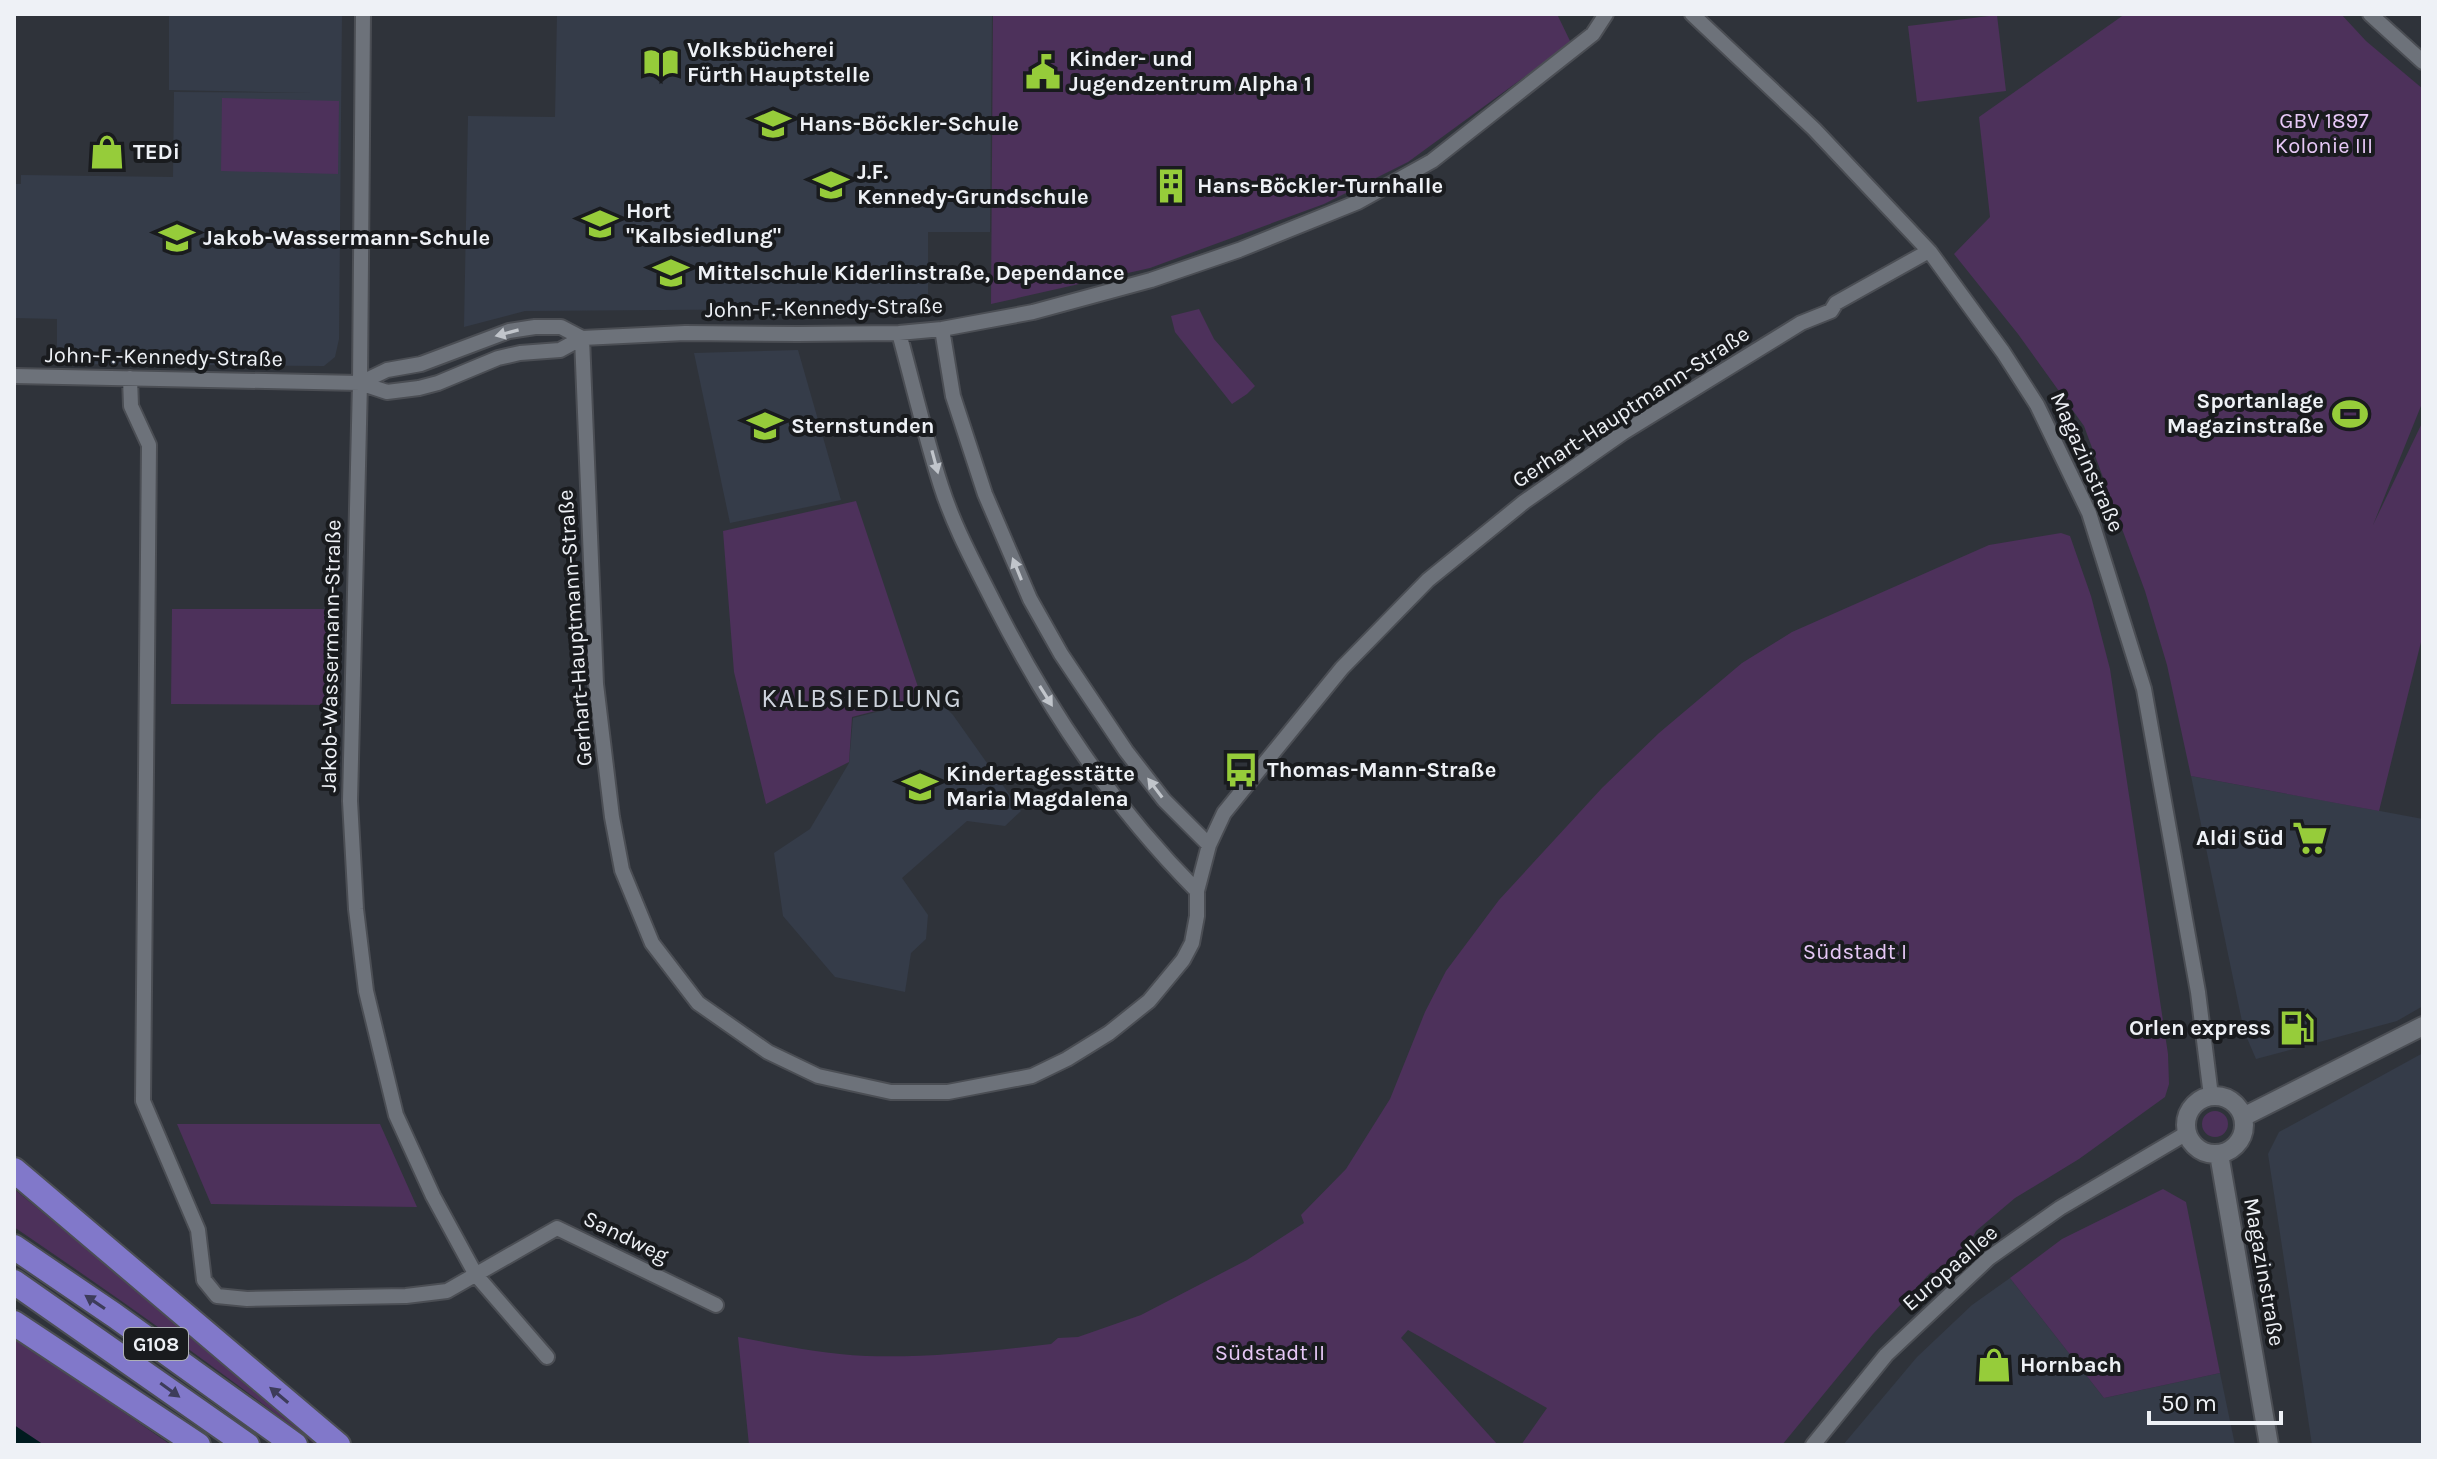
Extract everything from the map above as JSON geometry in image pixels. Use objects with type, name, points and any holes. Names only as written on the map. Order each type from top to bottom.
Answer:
[{"type":"highway","points":[[14,1170],[338,1445]]},
{"type":"highway","name":"G108","points":[[14,1247],[295,1445]]},
{"type":"highway","name":"G108","points":[[14,1282],[247,1445]]},
{"type":"highway","points":[[14,1323],[198,1445]]},
{"type":"street","name":"Jakob-Wassermann-Straße","points":[[363,14],[360,383],[350,801],[356,909],[366,991],[396,1115],[433,1196],[476,1275],[547,1357]]},
{"type":"street","name":"John-F.-Kennedy-Straße","points":[[14,376],[360,383],[387,392],[419,388],[498,358],[560,350],[582,338],[685,333],[899,333],[942,329],[1033,312],[1151,280],[1239,250],[1358,202],[1432,161],[1593,34],[1606,14]]},
{"type":"street","name":"Magazinstraße","points":[[1692,14],[1814,129],[1929,251],[2003,352],[2037,405],[2089,513],[2144,689],[2198,992],[2211,1096]]},
{"type":"street","points":[[2370,14],[2423,62]]},
{"type":"street","name":"Gerhart-Hauptmann-Straße","points":[[582,338],[596,684],[612,817],[622,870],[652,943],[698,1003],[768,1052],[818,1076],[891,1092],[948,1092],[1032,1076],[1109,1033],[1149,1001],[1183,960],[1192,943],[1197,891],[1209,845],[1224,813],[1342,668],[1428,580],[1524,502],[1624,432],[1801,323],[1831,311],[1836,303],[1929,251]]},
{"type":"street","name":"John-F.-Kennedy-Straße","points":[[360,383],[387,370],[421,364],[509,331],[561,327],[582,338]]},
{"type":"street","points":[[942,329],[953,396],[985,494],[1030,599],[1061,654],[1126,751],[1164,800],[1209,845]]},
{"type":"street","points":[[899,333],[942,487],[968,551],[1024,662],[1091,768],[1197,891]]},
{"type":"street","points":[[130,378],[131,406],[149,445],[143,1101],[198,1230],[204,1280],[217,1296],[247,1299],[406,1296],[447,1291],[476,1275]]},
{"type":"street","points":[[2243,1117],[2423,1026]]},
{"type":"street","points":[[2211,1096],[2234,1103],[2243,1117],[2245,1127],[2237,1145],[2219,1154],[2200,1150],[2187,1133],[2188,1115],[2193,1106],[2211,1096]]},
{"type":"street","name":"Europaallee","points":[[1813,1445],[1886,1355],[1989,1258],[2060,1208],[2187,1133]]},
{"type":"street","name":"Magazinstraße","points":[[2219,1154],[2269,1445]]},
{"type":"street","name":"Sandweg","points":[[476,1275],[557,1228],[716,1305]]},
{"type":"shaded area","name":"Jakob-Wassermann-Schule","points":[[169,14],[342,14],[339,339],[335,357],[324,366],[57,364],[57,319],[14,318],[14,184],[21,184],[21,175],[173,177],[174,92],[313,93],[169,90]]},
{"type":"shaded area","points":[[557,14],[992,14],[990,232],[928,232],[928,308],[525,311],[464,327],[468,116],[555,117]]},
{"type":"shaded area","name":"Sternstunden","points":[[798,350],[841,500],[730,523],[694,353]]},
{"type":"shaded area","points":[[935,697],[953,715],[1021,811],[1005,826],[967,821],[902,878],[928,915],[926,939],[911,953],[905,992],[835,977],[783,916],[774,853],[810,829],[849,763],[853,718]]},
{"type":"shaded area","points":[[2191,776],[2423,819],[2423,1006],[2397,1021],[2256,1059],[2244,1031]]},
{"type":"shaded area","points":[[2423,1053],[2423,1445],[2312,1445],[2268,1154],[2279,1132]]},
{"type":"shaded area","name":"Hornbach","points":[[2010,1278],[2104,1398],[2220,1373],[2235,1445],[1843,1445],[1917,1357],[1972,1305]]},
{"type":"shaded area","points":[[14,1425],[44,1445],[14,1445]]},
{"type":"green space","points":[[993,14],[1557,14],[1571,43],[1408,162],[1324,204],[1150,268],[991,304]]},
{"type":"green space","name":"GBV 1897 Kolonie III","points":[[2125,14],[2341,14],[2366,41],[2423,89],[2423,401],[2373,525],[2423,421],[2423,634],[2379,811],[2191,776],[2167,665],[2145,591],[2084,426],[2018,334],[1954,254],[1990,217],[1979,117]]},
{"type":"green space","points":[[1997,15],[2006,91],[1917,102],[1908,26]]},
{"type":"green space","points":[[222,98],[339,101],[338,174],[221,171]]},
{"type":"green space","points":[[1199,309],[1214,339],[1255,386],[1232,404],[1175,332],[1171,316]]},
{"type":"green space","points":[[856,501],[922,699],[852,717],[849,762],[766,804],[734,672],[723,531]]},
{"type":"green space","name":"Südstadt I","points":[[2061,533],[2070,536],[2091,596],[2110,669],[2168,1054],[2169,1084],[2165,1097],[2079,1159],[2015,1198],[1976,1231],[1968,1246],[1949,1266],[1935,1275],[1931,1272],[1873,1334],[1782,1445],[1521,1445],[1547,1408],[1408,1330],[1401,1338],[1498,1445],[749,1445],[738,1337],[866,1356],[936,1355],[1051,1344],[1058,1338],[1078,1337],[1141,1315],[1247,1260],[1304,1223],[1301,1215],[1346,1169],[1390,1099],[1425,1012],[1446,971],[1499,900],[1602,788],[1659,733],[1742,663],[1792,632],[1989,545]]},
{"type":"green space","points":[[172,609],[337,609],[335,705],[171,704]]},
{"type":"green space","points":[[2215,1111],[2224,1115],[2228,1124],[2224,1133],[2215,1137],[2206,1133],[2202,1124],[2206,1115]]},
{"type":"green space","points":[[177,1124],[380,1124],[417,1207],[211,1204]]},
{"type":"green space","points":[[14,1189],[325,1445],[316,1445],[167,1333],[14,1227]]},
{"type":"green space","points":[[2163,1189],[2186,1202],[2220,1373],[2104,1398],[2010,1278],[2062,1239]]},
{"type":"green space","points":[[14,1337],[171,1445],[44,1445],[14,1425]]},
{"type":"place","name":"Volksbücherei Fürth Hauptstelle","points":[[661,63]]},
{"type":"place","name":"Kinder- und Jugendzentrum Alpha 1","points":[[1043,72]]},
{"type":"place","name":"Hans-Böckler-Schule","points":[[773,124]]},
{"type":"place","name":"TEDi","points":[[107,152]]},
{"type":"place","name":"J.F. Kennedy-Grundschule","points":[[831,185]]},
{"type":"place","name":"Hans-Böckler-Turnhalle","points":[[1171,186]]},
{"type":"place","name":"Hort \"Kalbsiedlung\"","points":[[600,224]]},
{"type":"place","name":"Jakob-Wassermann-Schule","points":[[177,238]]},
{"type":"place","name":"Mittelschule Kiderlinstraße, Dependance","points":[[671,273]]},
{"type":"place","name":"Sportanlage Magazinstraße","points":[[2350,414]]},
{"type":"place","name":"Sternstunden","points":[[765,426]]},
{"type":"place","name":"Thomas-Mann-Straße","points":[[1241,770]]},
{"type":"place","name":"Kindertagesstätte Maria Magdalena","points":[[920,787]]},
{"type":"place","name":"Aldi Süd","points":[[2310,838]]},
{"type":"place","name":"Orlen express","points":[[2297,1028]]},
{"type":"place","name":"Hornbach","points":[[1994,1365]]},
{"type":"district","name":"KALBSIEDLUNG","points":[[862,698]]},
{"type":"park label","name":"Südstadt II","points":[[1270,1353]]}]
